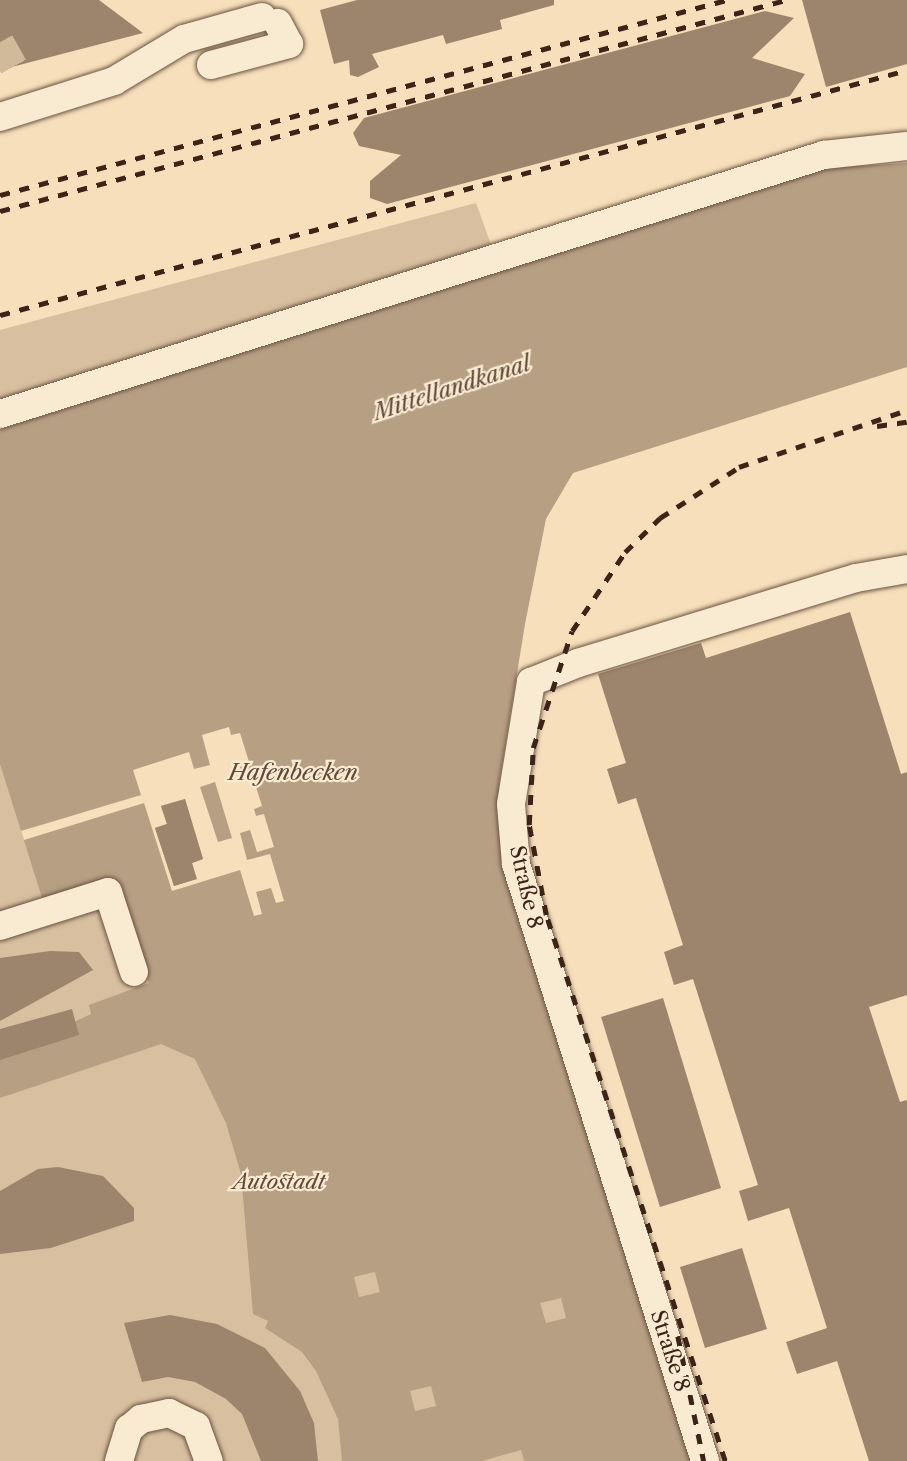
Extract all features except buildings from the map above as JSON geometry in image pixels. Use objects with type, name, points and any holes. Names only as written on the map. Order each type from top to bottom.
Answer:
[{"type":"street","points":[[0,117],[114,81],[184,39],[270,20],[288,44],[211,66]]},
{"type":"street","points":[[0,414],[824,155],[907,146]]},
{"type":"street","name":"Straße 8","points":[[705,1461],[516,864],[511,804],[531,682],[578,663],[812,592],[907,568]]},
{"type":"street","points":[[0,926],[108,892],[134,972]]},
{"type":"street","points":[[118,1461],[129,1429],[141,1419],[169,1413],[196,1426],[209,1461]]},
{"type":"green space","points":[[476,203],[494,253],[0,408],[0,330]]},
{"type":"green space","name":"Hafenbecken","points":[[0,687],[458,822],[672,1461],[0,1461]]},
{"type":"water","name":"Hafenbecken","points":[[907,163],[907,367],[573,473],[546,519],[525,624],[499,785],[504,867],[692,1461],[524,1461],[521,1450],[482,1461],[342,1461],[338,1419],[316,1371],[302,1352],[265,1328],[268,1321],[253,1314],[241,1174],[226,1123],[195,1059],[161,1044],[0,1098],[0,1057],[91,1014],[89,1005],[149,983],[115,878],[43,901],[0,764],[0,429],[827,168]],"holes":[[[375,1272],[380,1292],[359,1297],[354,1277]],[[561,1298],[566,1318],[546,1323],[540,1303]],[[431,1386],[436,1406],[415,1411],[410,1391]]]},
{"type":"pier","points":[[229,727],[231,735],[240,733],[250,765],[240,767],[243,777],[252,774],[262,806],[254,809],[256,816],[264,814],[274,847],[257,852],[250,830],[240,833],[247,860],[270,854],[284,901],[276,903],[271,888],[256,892],[262,914],[254,916],[240,870],[172,891],[144,803],[24,840],[21,831],[141,795],[133,770],[189,752],[194,769],[210,765],[202,735]],"holes":[[[215,782],[232,838],[218,842],[200,787]],[[185,799],[203,859],[192,863],[196,879],[174,886],[155,828],[167,824],[161,806]]]},
{"type":"tunnel","points":[[0,42],[14,67]]},
{"type":"railway","points":[[0,195],[726,0]]},
{"type":"railway","points":[[0,211],[786,0]]},
{"type":"railway","points":[[0,315],[907,70]]},
{"type":"railway","points":[[725,1461],[546,915],[529,825],[533,748],[572,631],[625,552],[660,518],[739,467],[907,410]]},
{"type":"railway","points":[[877,426],[907,422]]},
{"type":"railway","points":[[678,1336],[704,1461]]},
{"type":"water label","name":"Mittellandkanal","points":[[452,388]]},
{"type":"park label","name":"Autostadt","points":[[279,1182]]}]
